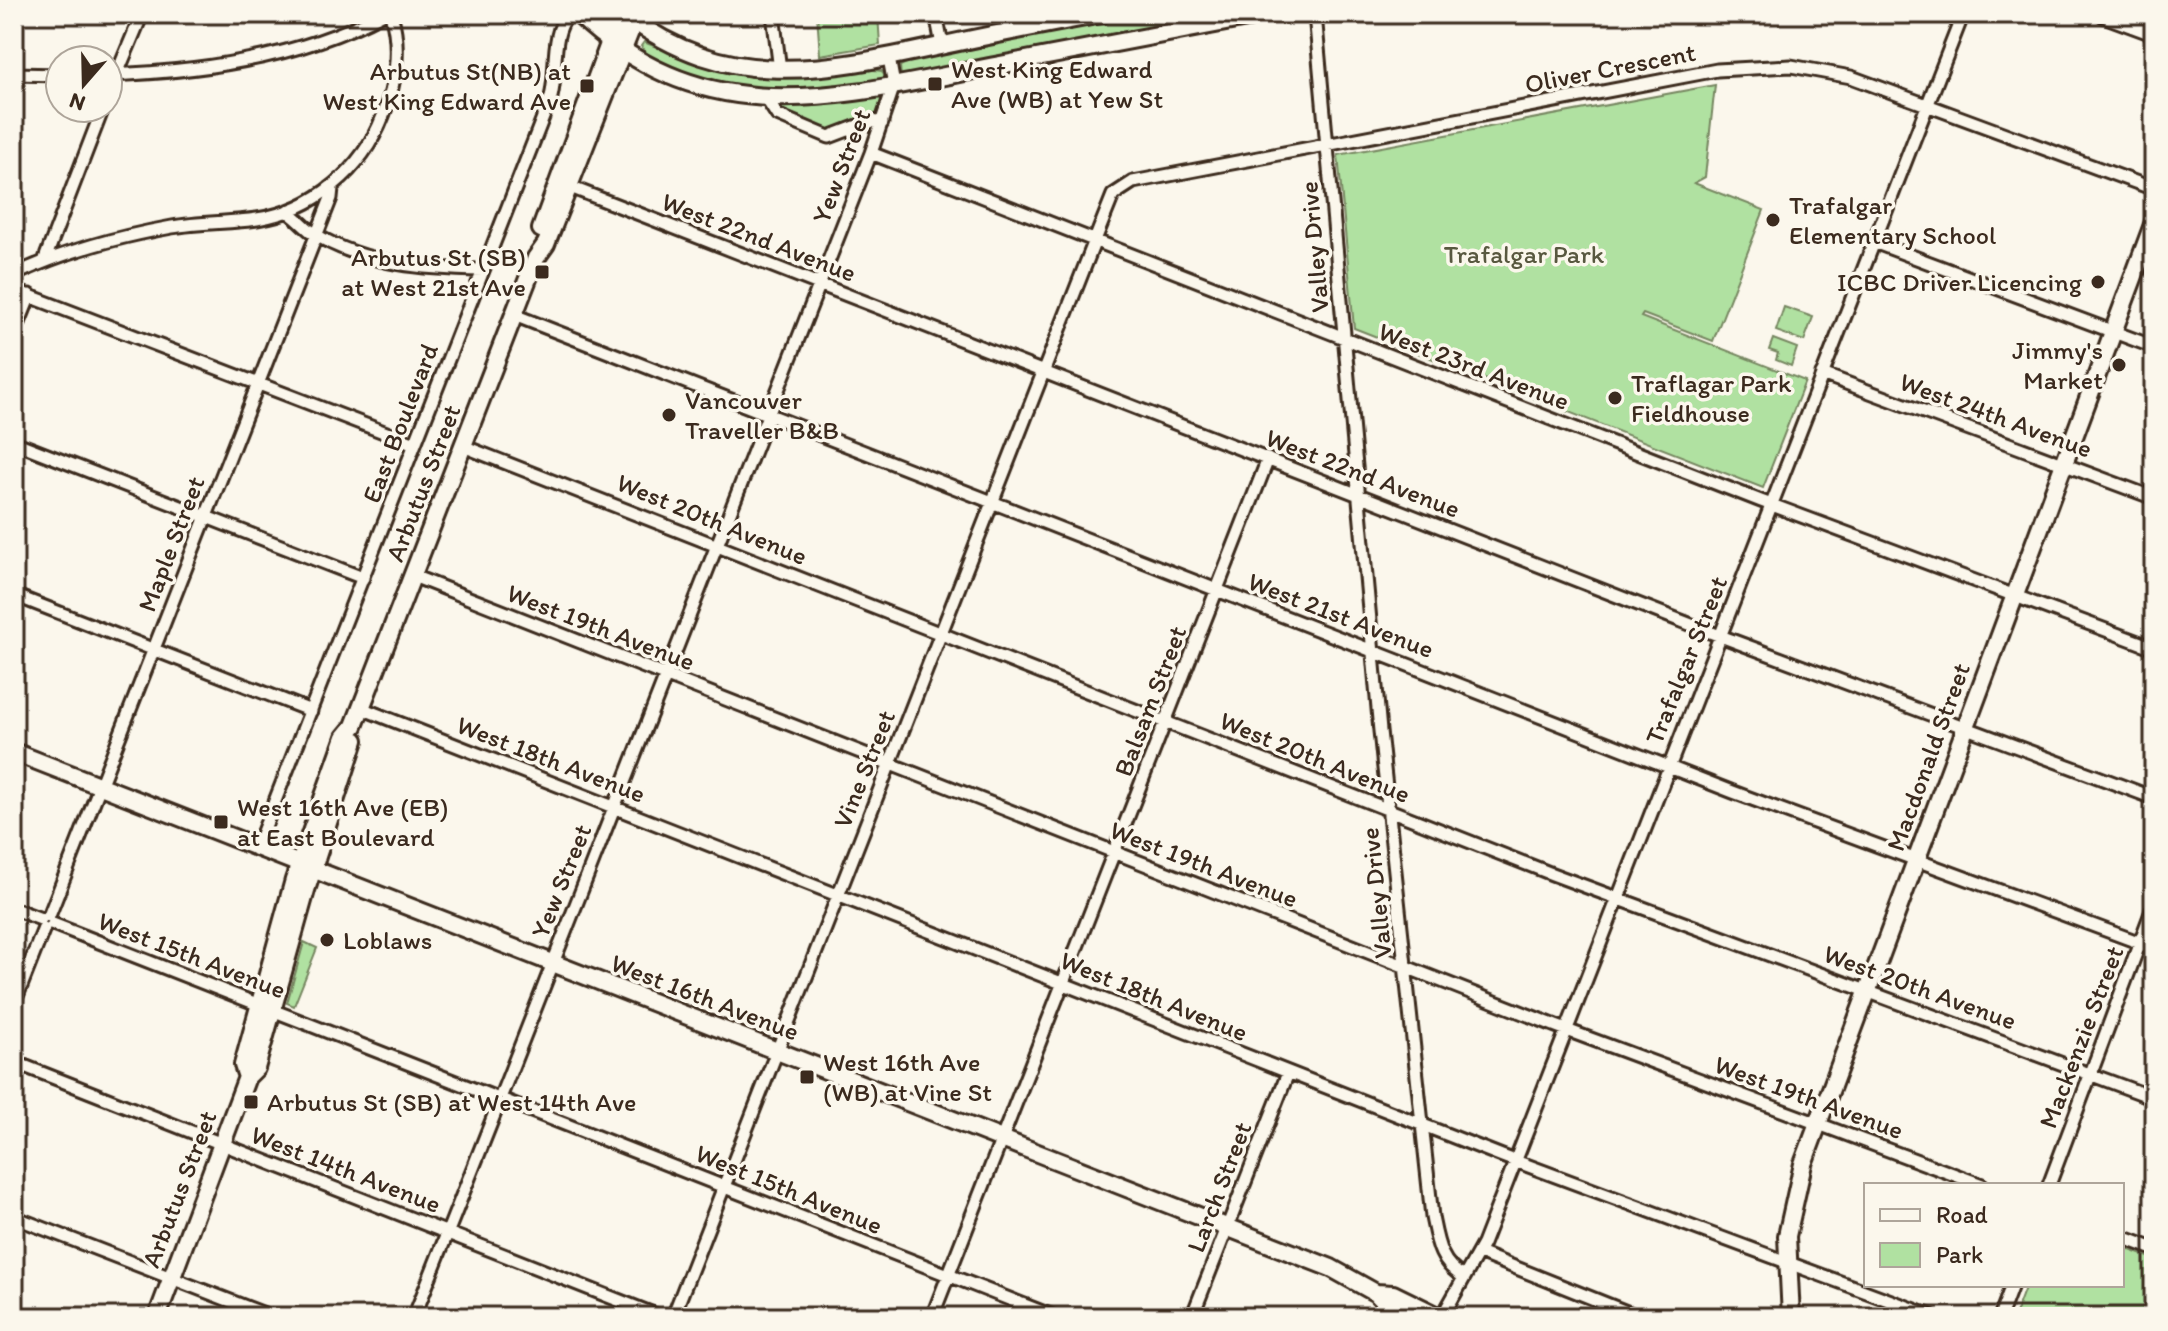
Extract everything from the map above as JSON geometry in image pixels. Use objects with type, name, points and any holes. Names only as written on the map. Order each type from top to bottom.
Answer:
[{"type":"main road","points":[[578,14],[616,44],[683,80],[722,92],[766,98],[829,97],[1268,14]]},
{"type":"main road","points":[[629,16],[688,52],[740,67],[780,70],[836,67],[889,58],[1039,20],[1102,14]]},
{"type":"main road","points":[[2105,14],[2154,32]]},
{"type":"main road","name":"Arbutus Street","points":[[157,1317],[247,1077],[256,1068],[267,1007],[306,866],[355,740],[354,726],[536,258],[546,244],[564,184],[629,16]]},
{"type":"main road","name":"Macdonald Street","points":[[1791,1317],[1787,1262],[1794,1189],[2154,222]]},
{"type":"main road","name":"West 16th Avenue","points":[[14,752],[1331,1268],[1376,1293],[1400,1317]]},
{"type":"main road","name":"West 16th Avenue","points":[[1376,1293],[1393,1294],[1441,1317]]},
{"type":"street","points":[[124,51],[142,14]]},
{"type":"street","points":[[124,74],[226,63],[296,46],[382,14]]},
{"type":"street","points":[[14,275],[45,259],[174,227],[260,219],[287,211],[332,188],[368,147],[391,98],[396,63],[391,14]]},
{"type":"street","name":"East Boulevard","points":[[257,847],[551,97],[558,61],[557,30],[569,14]]},
{"type":"street","points":[[773,14],[780,70]]},
{"type":"street","points":[[936,14],[942,45]]},
{"type":"street","name":"Valley Drive","points":[[1315,14],[1373,652],[1438,1248],[1450,1269],[1464,1277]]},
{"type":"street","name":"Trafalgar Street","points":[[1441,1317],[1479,1253],[1963,14]]},
{"type":"street","name":"Yew Street","points":[[414,1317],[871,153],[894,85],[889,58]]},
{"type":"street","name":"Oliver Crescent","points":[[1095,240],[1113,195],[1133,182],[1747,67],[1820,70],[1851,77],[2154,189]]},
{"type":"street","points":[[14,74],[44,75]]},
{"type":"street","points":[[766,98],[772,110],[785,120],[829,137],[871,121],[882,123]]},
{"type":"street","points":[[45,259],[97,124]]},
{"type":"street","name":"West 23rd Avenue","points":[[871,153],[1772,505],[2154,648]]},
{"type":"street","name":"West 22nd Avenue","points":[[564,184],[1720,636],[2154,798]]},
{"type":"street","name":"Maple Street","points":[[14,1004],[317,235],[332,188]]},
{"type":"street","points":[[287,211],[317,235],[354,252],[396,264],[483,270]]},
{"type":"street","name":"Vine Street","points":[[670,1316],[778,1051],[1095,240]]},
{"type":"street","points":[[1874,242],[2154,347]]},
{"type":"street","points":[[14,290],[415,444]]},
{"type":"street","points":[[14,335],[30,295]]},
{"type":"street","name":"West 21st Avenue","points":[[514,315],[1668,767],[2154,948]]},
{"type":"street","name":"West 24th Avenue","points":[[1822,374],[2154,498]]},
{"type":"street","points":[[14,442],[363,578]]},
{"type":"street","name":"West 20th Avenue","points":[[463,446],[1617,899],[2154,1098]]},
{"type":"street","name":"Balsam Street","points":[[932,1317],[1268,459]]},
{"type":"street","name":"West 19th Avenue","points":[[413,576],[1565,1030],[1977,1183]]},
{"type":"street","points":[[14,595],[311,711]]},
{"type":"street","name":"West 18th Avenue","points":[[361,708],[1424,1126],[1934,1317]]},
{"type":"street","name":"Mackenzie Street","points":[[2050,1183],[2154,905]]},
{"type":"street","name":"West 15th Avenue","points":[[14,909],[1055,1317]]},
{"type":"street","name":"West 14th Avenue","points":[[14,1062],[670,1316]]},
{"type":"street","name":"Larch Street","points":[[1192,1317],[1288,1073]]},
{"type":"street","points":[[14,1217],[272,1317]]},
{"type":"street","points":[[2124,1238],[2154,1249]]},
{"type":"street","points":[[1479,1253],[1639,1317]]},
{"type":"street","points":[[2000,1317],[2011,1287]]},
{"type":"green space","points":[[817,14],[878,14],[880,45],[820,55]]},
{"type":"green space","points":[[1137,14],[1243,14],[901,77],[900,66],[922,56]]},
{"type":"green space","points":[[644,42],[738,75],[770,77],[868,69],[882,71],[885,77],[875,83],[817,93],[770,92],[718,83],[669,67],[641,46]]},
{"type":"green space","name":"Trafalgar Park","points":[[1715,85],[1705,177],[1694,183],[1764,210],[1713,341],[1643,314],[1641,317],[1805,381],[1763,488],[1354,328],[1338,155]]},
{"type":"green space","points":[[879,96],[883,104],[878,114],[828,133],[783,115],[776,105]]},
{"type":"green space","points":[[1784,307],[1813,317],[1804,341],[1776,331]]},
{"type":"green space","points":[[1773,339],[1797,348],[1791,366],[1776,360],[1778,353],[1769,350]]},
{"type":"green space","points":[[304,942],[317,948],[294,1006],[287,1003]]},
{"type":"green space","points":[[2124,1248],[2154,1259],[2154,1317],[2014,1317],[2025,1287],[2124,1287]]},
{"type":"place","name":"West King Edward Ave (WB) at Yew St","points":[[935,84]]},
{"type":"place","name":"Arbutus St(NB) at West King Edward Ave","points":[[587,86]]},
{"type":"place","name":"Trafalgar Elementary School","points":[[1773,220]]},
{"type":"place","name":"Arbutus St (SB) at West 21st Ave","points":[[542,272]]},
{"type":"place","name":"ICBC Driver Licencing","points":[[2098,282]]},
{"type":"place","name":"Jimmy's Market","points":[[2119,365]]},
{"type":"place","name":"Traflagar Park Fieldhouse","points":[[1615,398]]},
{"type":"place","name":"Vancouver Traveller B&B","points":[[669,415]]},
{"type":"place","name":"West 16th Ave (EB) at East Boulevard","points":[[221,822]]},
{"type":"place","name":"Loblaws","points":[[327,940]]},
{"type":"place","name":"West 16th Ave (WB) at Vine St","points":[[807,1077]]},
{"type":"place","name":"Arbutus St (SB) at West 14th Ave","points":[[251,1102]]}]
